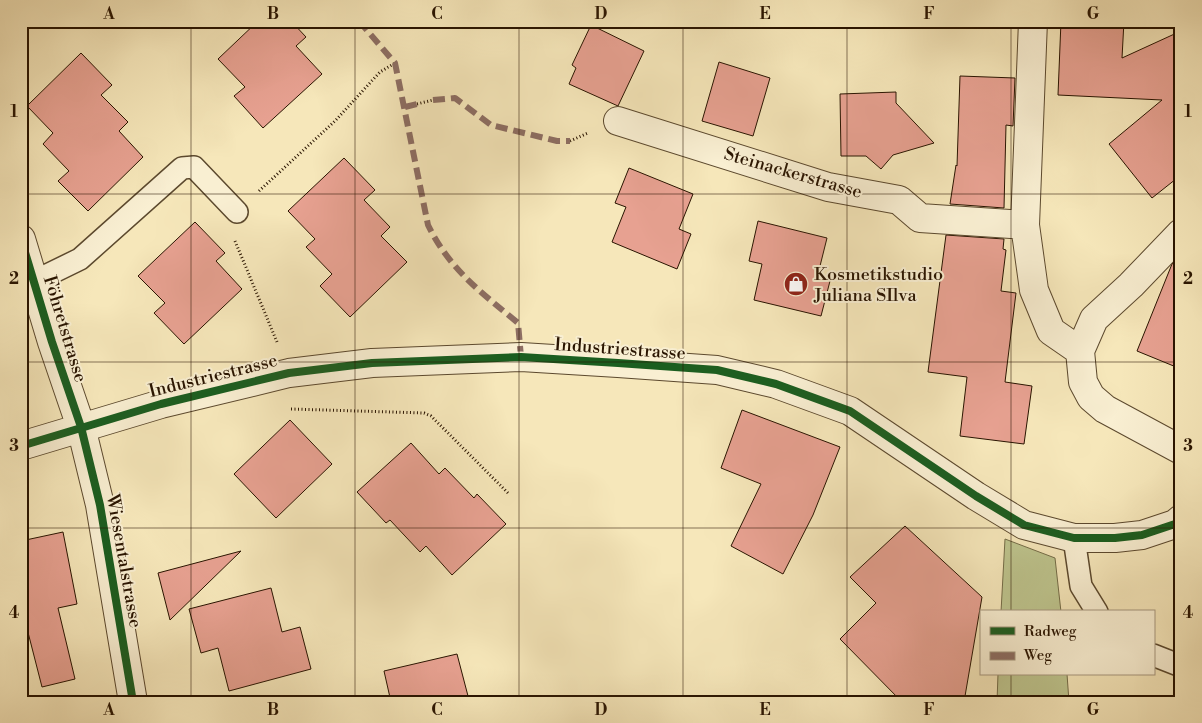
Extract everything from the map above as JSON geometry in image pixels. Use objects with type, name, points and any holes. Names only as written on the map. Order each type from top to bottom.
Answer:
[{"type":"street","points":[[1033,21],[1025,225],[1034,290],[1051,331],[1080,351]]},
{"type":"street","name":"Steinackerstrasse","points":[[618,121],[828,187],[899,200],[920,218],[1025,225]]},
{"type":"street","points":[[1181,233],[1132,285],[1094,319],[1080,351],[1083,382],[1091,397],[1105,410],[1181,450]]},
{"type":"street","name":"Föhretstrasse","points":[[21,239],[52,342],[81,427]]},
{"type":"street","name":"Industriestrasse","points":[[21,446],[161,404],[289,373],[372,363],[521,358],[717,370],[776,384],[850,411],[976,496],[1024,525],[1074,538],[1116,538],[1142,535],[1175,524],[1181,519]]},
{"type":"street","name":"Wiesentalstrasse","points":[[81,427],[100,505],[133,702]]},
{"type":"lane","points":[[35,281],[80,259],[182,168],[194,168],[237,212]]},
{"type":"lane","points":[[1074,538],[1081,586],[1096,610]]},
{"type":"lane","points":[[1154,654],[1181,666]]},
{"type":"path","points":[[289,373],[228,226],[237,212],[335,121],[380,72],[395,63]]},
{"type":"path","points":[[417,104],[433,100]]},
{"type":"path","points":[[286,409],[424,413],[431,416],[508,493]]},
{"type":"green space","points":[[1005,539],[1055,558],[1061,610],[1001,610]]},
{"type":"green space","points":[[998,676],[1067,676],[1069,702],[997,702]]},
{"type":"building","points":[[258,21],[291,21],[306,37],[296,46],[322,74],[263,128],[234,96],[245,87],[218,59]]},
{"type":"building","points":[[1061,21],[1124,21],[1122,58],[1181,31],[1181,175],[1152,198],[1109,144],[1162,100],[1058,95]]},
{"type":"building","points":[[591,25],[644,51],[618,106],[569,84],[576,68],[572,65]]},
{"type":"building","points":[[81,53],[112,85],[101,95],[128,122],[119,131],[143,157],[88,211],[58,181],[69,171],[43,144],[53,133],[27,106]]},
{"type":"building","points":[[719,62],[770,78],[753,136],[702,121]]},
{"type":"building","points":[[960,76],[1015,78],[1013,126],[1006,125],[1004,208],[950,204],[957,166]]},
{"type":"building","points":[[896,92],[896,103],[934,143],[893,155],[881,169],[866,156],[841,156],[840,94]]},
{"type":"building","points":[[344,158],[375,190],[364,200],[390,227],[381,236],[407,262],[350,317],[320,286],[332,274],[306,247],[315,239],[288,211]]},
{"type":"building","points":[[629,168],[693,194],[679,229],[691,234],[677,269],[612,242],[626,207],[615,203]]},
{"type":"building","points":[[758,221],[827,238],[817,278],[830,281],[821,316],[754,300],[762,264],[749,261]]},
{"type":"building","points":[[195,222],[225,253],[216,261],[242,289],[184,344],[154,313],[165,303],[138,276]]},
{"type":"building","points":[[946,235],[1004,239],[1003,249],[1006,250],[1001,291],[1016,293],[1005,382],[1032,386],[1024,444],[960,436],[967,377],[928,372]]},
{"type":"building","points":[[1181,256],[1181,369],[1137,351],[1172,264]]},
{"type":"building","points":[[742,410],[840,447],[813,515],[783,574],[731,546],[761,484],[721,468]]},
{"type":"building","points":[[290,420],[332,464],[276,518],[234,474]]},
{"type":"building","points":[[411,443],[439,474],[445,468],[474,498],[477,494],[506,524],[452,575],[426,546],[420,552],[390,520],[386,523],[357,492]]},
{"type":"building","points":[[905,526],[982,597],[964,702],[902,702],[840,639],[876,603],[850,577]]},
{"type":"building","points":[[63,532],[77,604],[58,608],[75,679],[42,687],[21,605],[21,541]]},
{"type":"building","points":[[241,551],[170,620],[158,573]]},
{"type":"building","points":[[271,588],[282,632],[300,627],[311,669],[229,691],[218,648],[201,653],[189,609]]},
{"type":"building","points":[[457,654],[468,696],[443,702],[391,702],[384,671]]},
{"type":"marked path","points":[[359,21],[395,63],[428,225],[456,268],[518,323],[521,357]]},
{"type":"marked path","points":[[433,100],[455,98],[491,125],[557,141],[570,141]]},
{"type":"marked path","points":[[405,107],[417,104]]},
{"type":"cycle path","points":[[21,239],[52,342],[81,427],[100,505],[133,702]]},
{"type":"cycle path","points":[[21,446],[161,404],[289,373],[372,363],[521,357],[618,363],[717,370],[776,384],[850,411],[976,496],[1024,525],[1074,538],[1115,538],[1142,535],[1175,524],[1181,519]]},
{"type":"place","name":"Kosmetikstudio Juliana SIlva","points":[[796,284]]}]
